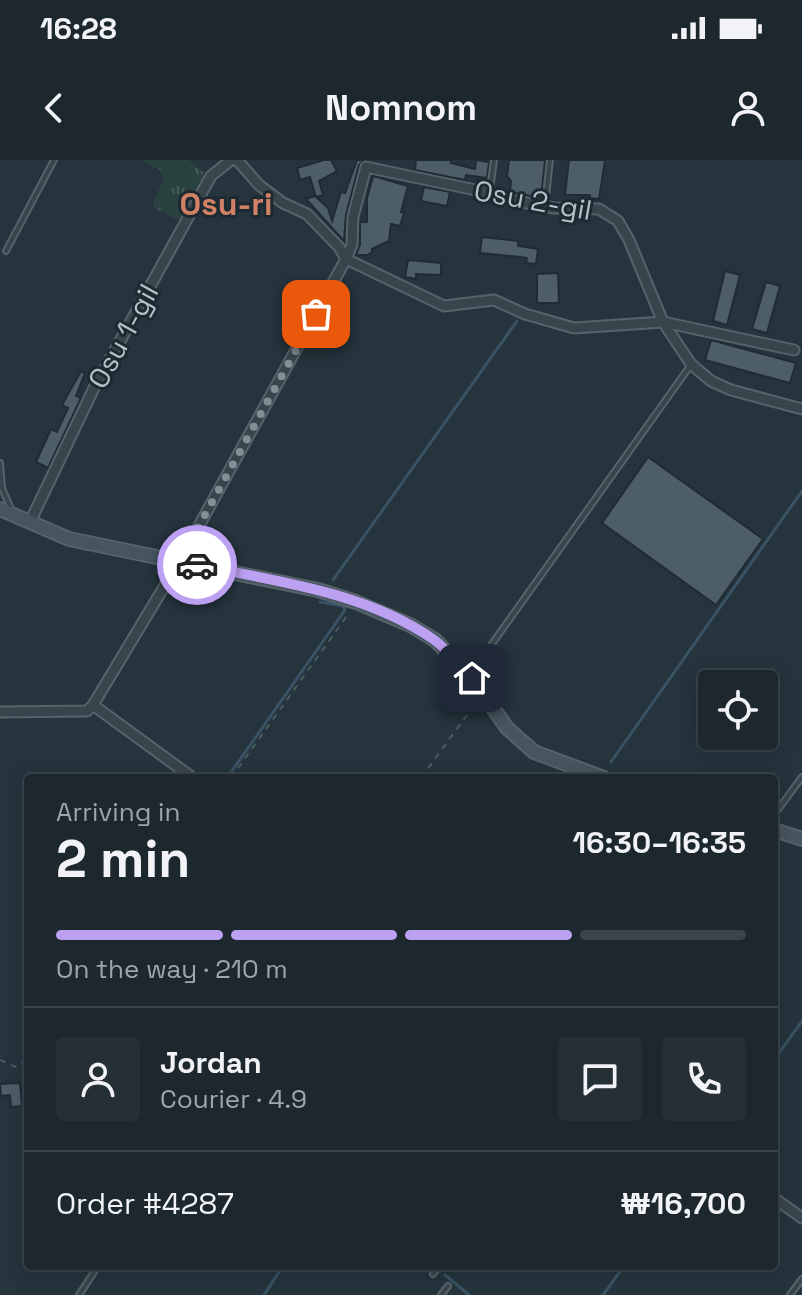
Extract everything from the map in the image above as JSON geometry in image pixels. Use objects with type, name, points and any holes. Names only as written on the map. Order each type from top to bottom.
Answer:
[{"type":"main road","points":[[6,511],[69,539],[305,587],[356,602],[410,625],[435,640],[470,676],[507,728],[534,752],[593,774]]},
{"type":"main road","points":[[778,831],[802,839]]},
{"type":"street","points":[[234,160],[283,203],[307,214],[339,247],[346,259],[444,306],[494,300],[525,314],[574,328],[663,322],[794,350]]},
{"type":"street","name":"Osu 1-gil","points":[[30,522],[94,388],[189,215],[211,176],[234,160]]},
{"type":"street","name":"Osu 2-gil","points":[[93,705],[179,562],[346,259],[352,245],[353,217],[368,164],[510,200],[545,206],[599,209],[618,221],[663,322],[691,364],[711,381],[731,390],[802,409]]},
{"type":"street","points":[[0,712],[87,711],[93,705],[188,774]]},
{"type":"street","points":[[778,1201],[802,1218]]},
{"type":"lane","points":[[6,251],[54,160]]},
{"type":"lane","points":[[490,193],[494,160]]},
{"type":"lane","points":[[545,206],[550,160]]},
{"type":"lane","points":[[470,676],[691,364]]},
{"type":"lane","points":[[0,463],[6,511]]},
{"type":"lane","points":[[778,810],[802,777]]},
{"type":"lane","points":[[79,1295],[95,1270]]},
{"type":"lane","points":[[433,1274],[436,1270]]},
{"type":"lane","points":[[790,1295],[802,1279]]},
{"type":"lane","points":[[441,1295],[448,1286]]},
{"type":"path","points":[[234,774],[356,602]]},
{"type":"path","points":[[424,774],[483,694]]},
{"type":"path","points":[[0,1060],[24,1071]]},
{"type":"green space","points":[[142,160],[189,160],[203,172],[204,177],[181,218],[177,220],[155,208],[153,204],[164,178],[160,170]]},
{"type":"building","points":[[331,160],[337,171],[319,181],[323,195],[316,197],[310,177],[300,180],[297,168]]},
{"type":"building","points":[[357,160],[364,160],[359,165],[346,215],[344,241],[306,199],[315,196],[328,208],[332,221],[341,192],[345,193]]},
{"type":"building","points":[[416,160],[451,160],[451,163],[475,169],[476,160],[489,162],[487,178],[466,175],[465,180],[415,170]]},
{"type":"building","points":[[509,160],[545,160],[541,198],[510,192],[511,181],[507,176]]},
{"type":"building","points":[[569,160],[605,160],[599,199],[590,198],[590,195],[565,195]]},
{"type":"building","points":[[373,176],[408,186],[401,212],[404,213],[400,226],[391,224],[389,241],[367,255],[356,255],[360,245],[360,222],[367,222],[367,198]]},
{"type":"building","points":[[424,187],[450,192],[447,206],[421,201]]},
{"type":"building","points":[[482,237],[518,241],[518,246],[538,249],[536,264],[526,263],[527,258],[480,253]]},
{"type":"building","points":[[408,260],[441,263],[441,275],[416,274],[416,279],[405,277]]},
{"type":"building","points":[[725,271],[740,275],[727,325],[713,321]]},
{"type":"building","points":[[558,273],[559,303],[537,303],[537,274]]},
{"type":"building","points":[[766,282],[780,286],[767,333],[752,329]]},
{"type":"building","points":[[711,340],[796,363],[790,383],[705,360]]},
{"type":"building","points":[[81,371],[85,373],[76,396],[81,398],[48,468],[36,462],[51,429],[57,432],[68,408],[62,405]]},
{"type":"building","points":[[648,457],[763,539],[716,605],[602,523]]},
{"type":"building","points":[[20,1083],[22,1106],[11,1107],[10,1095],[1,1096],[0,1084]]},
{"type":"waterway","points":[[333,580],[517,321]]},
{"type":"waterway","points":[[611,762],[802,491]]},
{"type":"waterway","points":[[230,774],[345,610],[343,606],[320,602]]},
{"type":"waterway","points":[[778,1054],[802,1021]]},
{"type":"waterway","points":[[264,1295],[280,1270]]},
{"type":"waterway","points":[[603,1295],[621,1270]]},
{"type":"waterway","points":[[445,1275],[469,1295]]},
{"type":"way so far","points":[[197,565],[179,562],[316,314]]},
{"type":"district","name":"Osu-ri","points":[[226,204]]},
{"type":"route","points":[[197,565],[305,587],[356,602],[410,625],[435,640],[472,678]]}]
